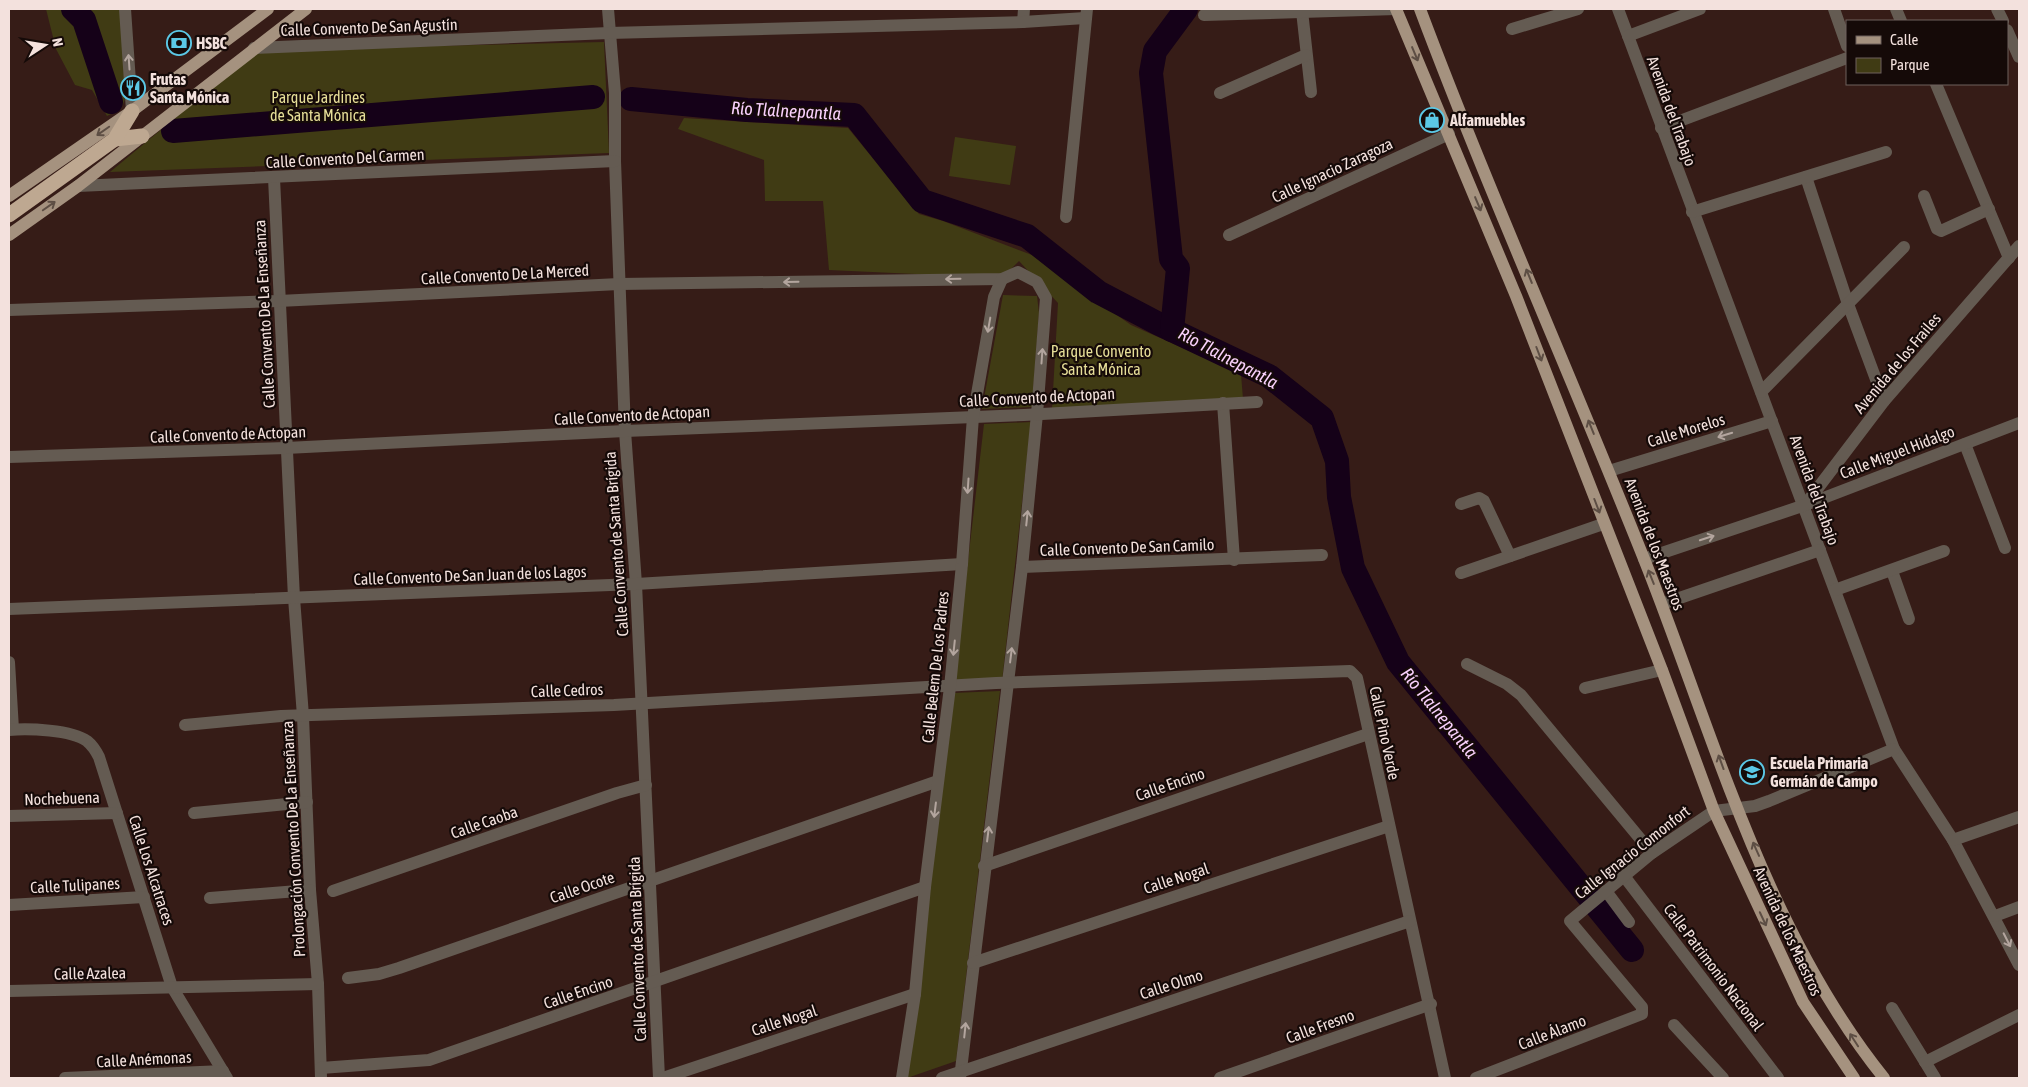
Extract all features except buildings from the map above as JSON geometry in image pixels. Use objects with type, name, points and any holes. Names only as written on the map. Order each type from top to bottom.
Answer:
[{"type":"highway","points":[[9,215],[115,139],[132,111]]},
{"type":"highway","points":[[115,139],[142,136]]},
{"type":"main road","points":[[9,196],[132,111],[268,9]]},
{"type":"main road","points":[[9,234],[78,186],[306,9]]},
{"type":"main road","name":"Avenida de los Maestros","points":[[1396,9],[1516,296],[1603,524],[1662,670],[1714,810],[1802,1002],[1854,1078]]},
{"type":"main road","name":"Avenida de los Maestros","points":[[1420,9],[1662,604],[1738,808],[1798,946],[1857,1045],[1884,1078]]},
{"type":"street","points":[[125,9],[132,111]]},
{"type":"street","name":"Calle Convento de Santa Brígida","points":[[608,9],[615,98],[615,161],[625,431],[636,584],[659,1078]]},
{"type":"street","points":[[1022,22],[1024,9]]},
{"type":"street","points":[[1204,15],[1297,10],[1396,9]]},
{"type":"street","points":[[1512,29],[1578,9]]},
{"type":"street","name":"Avenida del Trabajo","points":[[1618,9],[1692,212],[1805,505],[1894,749],[1953,840],[1995,916],[2019,965]]},
{"type":"street","points":[[1628,36],[1700,9]]},
{"type":"street","points":[[1834,9],[1846,43]]},
{"type":"street","points":[[1297,10],[1311,92]]},
{"type":"street","points":[[1066,217],[1086,13]]},
{"type":"street","name":"Calle Convento De San Agustín","points":[[254,48],[609,33],[1022,22],[1086,13]]},
{"type":"street","points":[[2008,32],[2019,57]]},
{"type":"street","points":[[1220,93],[1306,55]]},
{"type":"street","points":[[1661,128],[1846,58]]},
{"type":"street","points":[[1936,85],[2009,258]]},
{"type":"street","name":"Calle Ignacio Zaragoza","points":[[1229,235],[1449,134]]},
{"type":"street","points":[[1692,212],[1886,152]]},
{"type":"street","name":"Calle Convento Del Carmen","points":[[78,186],[615,161]]},
{"type":"street","points":[[1806,177],[1848,304],[1884,400]]},
{"type":"street","name":"Calle Convento De La Enseñanza","points":[[274,178],[294,598]]},
{"type":"street","points":[[1924,196],[1937,229],[1941,231],[1989,209]]},
{"type":"street","name":"Avenida de los Frailes","points":[[1805,505],[1884,400],[2019,246]]},
{"type":"street","points":[[1761,392],[1904,247]]},
{"type":"street","points":[[961,1075],[984,866],[1022,567],[1038,414],[1046,298],[1037,282],[1018,272],[1002,279]]},
{"type":"street","name":"Calle Convento De La Merced","points":[[9,310],[279,301],[619,284],[1002,279]]},
{"type":"street","name":"Calle Belem De Los Padres","points":[[902,1078],[915,994],[925,887],[950,686],[962,564],[973,417],[994,297],[1002,279]]},
{"type":"street","name":"Calle Convento de Actopan","points":[[9,458],[286,448],[625,431],[1038,414],[1257,402]]},
{"type":"street","name":"Calle Convento De San Camilo","points":[[1223,404],[1234,560]]},
{"type":"street","name":"Calle Morelos","points":[[1609,471],[1772,421]]},
{"type":"street","name":"Calle Miguel Hidalgo","points":[[1644,559],[1805,505],[2019,423]]},
{"type":"street","points":[[1964,444],[2004,548]]},
{"type":"street","points":[[1461,504],[1479,498],[1484,501],[1510,556]]},
{"type":"street","points":[[1461,573],[1603,524]]},
{"type":"street","points":[[1662,604],[1820,550]]},
{"type":"street","points":[[1835,590],[1944,551]]},
{"type":"street","name":"Calle Convento De San Camilo","points":[[1022,567],[1322,555]]},
{"type":"street","name":"Calle Convento De San Juan de los Lagos","points":[[9,610],[636,584],[962,564]]},
{"type":"street","points":[[1892,570],[1909,619]]},
{"type":"street","name":"Prolongación Convento De La Enseñanza","points":[[294,598],[307,802],[310,890],[318,984],[321,1073]]},
{"type":"street","points":[[9,662],[11,730]]},
{"type":"street","points":[[1467,664],[1507,684],[1521,695],[1652,853]]},
{"type":"street","points":[[1585,688],[1662,670]]},
{"type":"street","name":"Calle Pino Verde","points":[[950,686],[1350,671],[1357,678],[1410,921],[1431,1004],[1445,1078]]},
{"type":"street","name":"Calle Cedros","points":[[185,725],[302,716],[641,704],[950,686]]},
{"type":"street","name":"Calle Los Alcatraces","points":[[11,730],[69,733],[87,741],[99,757],[172,987],[225,1075]]},
{"type":"street","name":"Calle Encino","points":[[984,866],[1368,734]]},
{"type":"street","points":[[1714,810],[1738,808],[1769,801],[1894,749]]},
{"type":"street","name":"Calle Ocote","points":[[348,978],[379,974],[399,968],[938,781]]},
{"type":"street","name":"Calle Caoba","points":[[333,891],[616,793],[646,785]]},
{"type":"street","points":[[194,813],[307,802]]},
{"type":"street","name":"Calle Ignacio Comonfort","points":[[1639,1016],[1642,1014],[1642,1007],[1570,920],[1652,853],[1714,810]]},
{"type":"street","name":"Nochebuena","points":[[9,816],[117,813]]},
{"type":"street","points":[[1953,840],[2019,817]]},
{"type":"street","name":"Calle Nogal","points":[[973,963],[1389,826]]},
{"type":"street","name":"Calle Patrimonio Nacional","points":[[1624,876],[1778,1078]]},
{"type":"street","name":"Calle Encino","points":[[321,1073],[429,1060],[925,887]]},
{"type":"street","points":[[210,898],[310,890]]},
{"type":"street","points":[[1603,894],[1629,922]]},
{"type":"street","name":"Calle Tulipanes","points":[[9,905],[144,897]]},
{"type":"street","points":[[1995,916],[2019,907]]},
{"type":"street","name":"Calle Olmo","points":[[942,1078],[961,1075],[1410,921]]},
{"type":"street","points":[[172,987],[318,984]]},
{"type":"street","name":"Calle Azalea","points":[[9,991],[172,987]]},
{"type":"street","name":"Calle Nogal","points":[[663,1078],[915,994]]},
{"type":"street","name":"Calle Fresno","points":[[1220,1078],[1431,1004]]},
{"type":"street","points":[[1892,1008],[1935,1078]]},
{"type":"street","points":[[1925,1062],[2019,1015]]},
{"type":"street","name":"Calle Álamo","points":[[1476,1078],[1639,1016]]},
{"type":"street","points":[[1674,1025],[1723,1078]]},
{"type":"street","name":"Calle Anémonas","points":[[65,1078],[225,1075]]},
{"type":"green space","points":[[46,9],[122,9],[126,97],[121,109],[107,116],[92,90],[75,85],[56,49]]},
{"type":"green space","name":"Parque Jardines de Santa Mónica","points":[[604,42],[609,153],[110,172],[257,50]]},
{"type":"green space","name":"Parque Convento Santa Mónica","points":[[684,118],[848,128],[919,214],[943,221],[1032,255],[1131,325],[1241,374],[1243,399],[1052,409],[1058,303],[1019,261],[1002,278],[829,270],[823,201],[765,201],[764,160],[678,129]]},
{"type":"green space","points":[[955,137],[1016,146],[1010,185],[949,176]]},
{"type":"green space","points":[[1003,295],[1037,296],[1039,313],[1032,407],[982,409]]},
{"type":"green space","points":[[1031,422],[1002,681],[954,681],[984,424]]},
{"type":"green space","points":[[1000,691],[956,1061],[907,1078],[953,693]]},
{"type":"waterway","name":"Río Tlalnepantla","points":[[73,9],[84,20],[111,102]]},
{"type":"waterway","points":[[1172,330],[1178,268],[1171,259],[1151,73],[1155,51],[1186,9]]},
{"type":"waterway","name":"Río Tlalnepantla","points":[[173,131],[593,97]]},
{"type":"waterway","name":"Río Tlalnepantla","points":[[631,99],[747,110],[854,115],[922,201],[1027,236],[1098,292],[1157,323],[1269,376],[1322,418],[1337,461],[1339,497],[1353,568],[1398,662],[1632,950]]},
{"type":"place","name":"HSBC","points":[[179,43]]},
{"type":"place","name":"Frutas Santa Mónica","points":[[133,88]]},
{"type":"place","name":"Alfamuebles","points":[[1432,120]]},
{"type":"place","name":"Escuela Primaria Germán de Campo","points":[[1752,772]]}]
